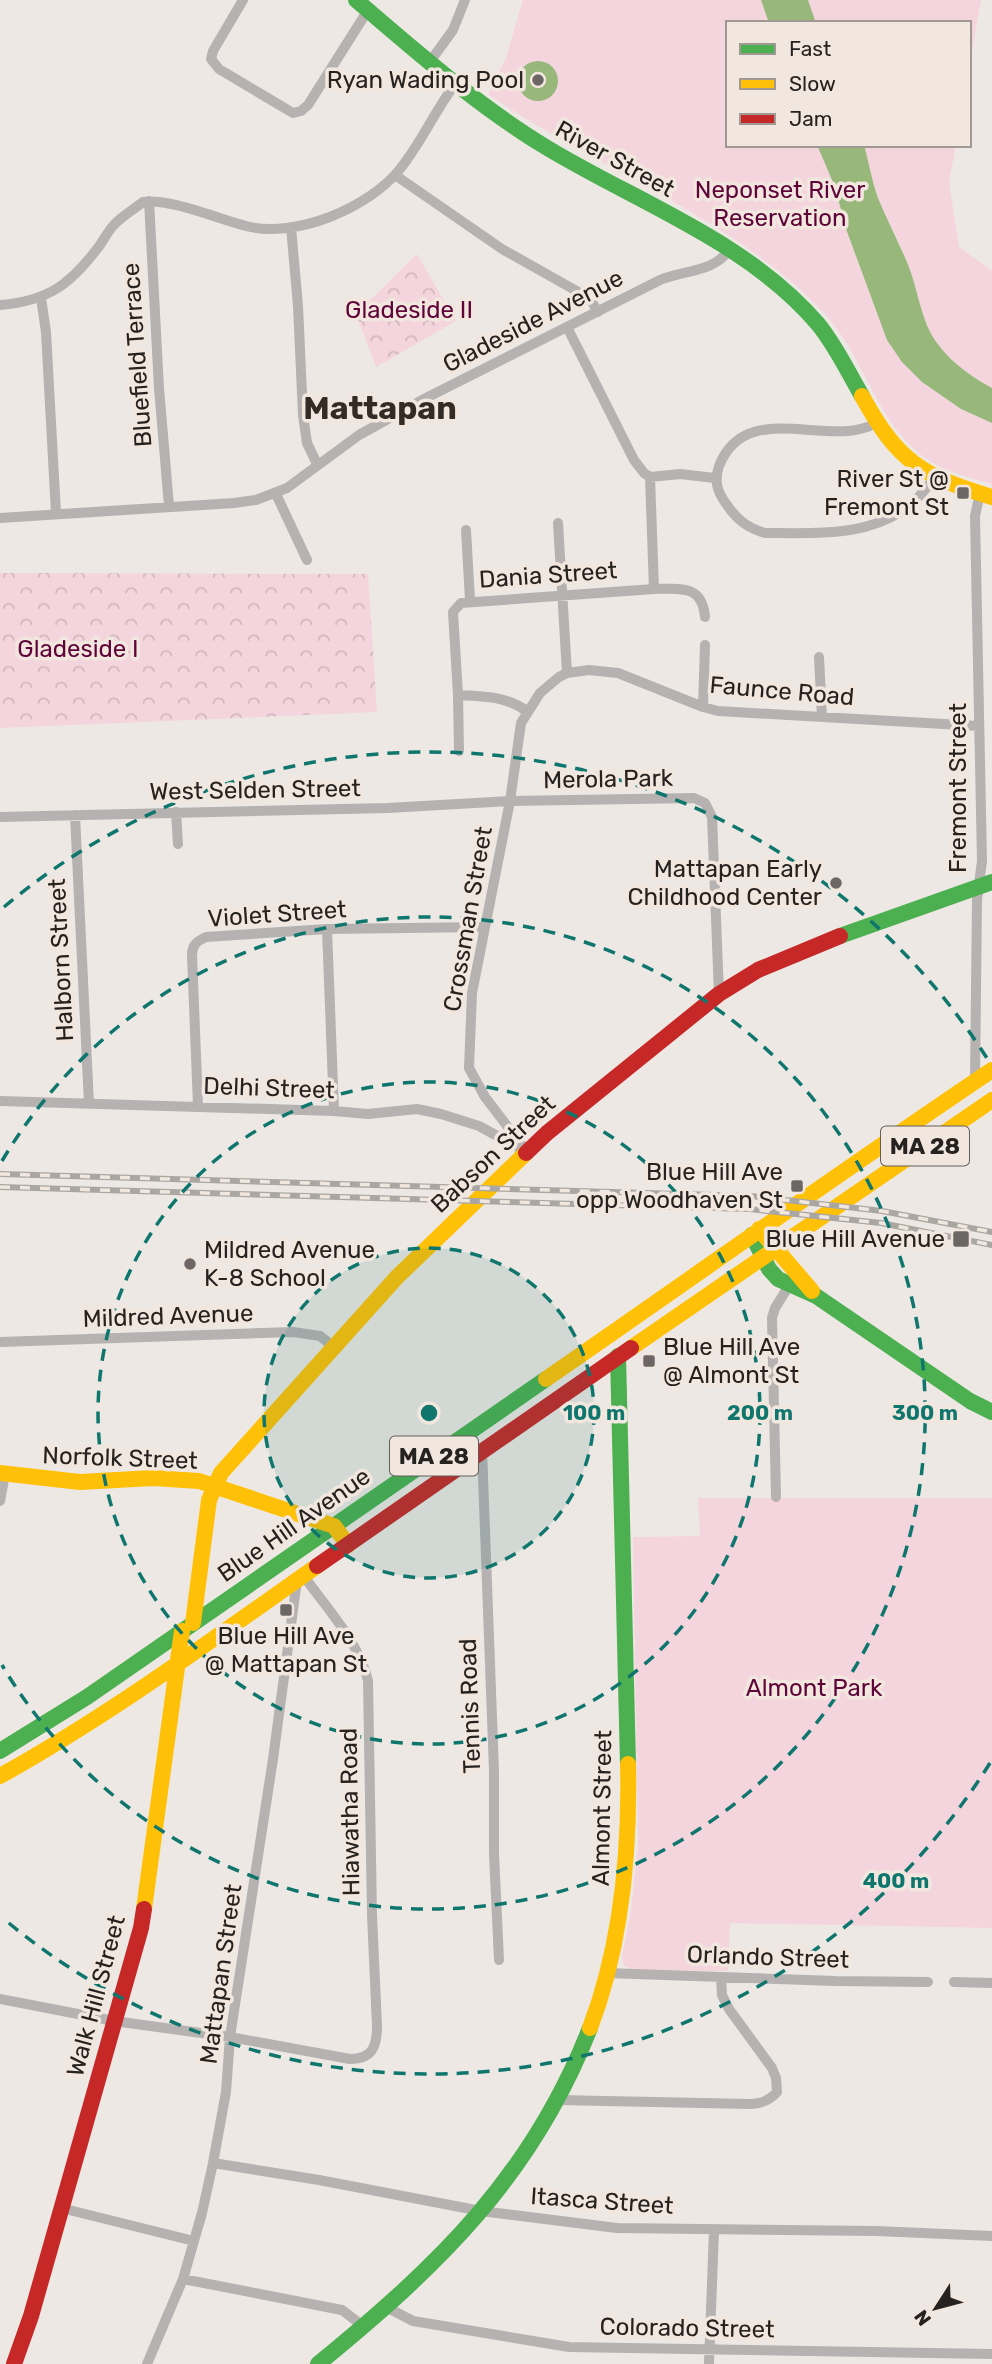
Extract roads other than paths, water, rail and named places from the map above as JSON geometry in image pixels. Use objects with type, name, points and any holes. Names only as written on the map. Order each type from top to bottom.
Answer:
[{"type":"main road","name":"River Street","points":[[362,5],[455,84],[549,149],[685,224],[729,251],[781,290],[822,330],[876,423],[906,458],[934,477],[986,495]]},
{"type":"main road","name":"Babson Street","points":[[188,1627],[209,1500],[221,1473],[397,1277],[527,1152],[588,1098],[719,994],[758,970],[809,947],[986,884]]},
{"type":"main road","name":"Blue Hill Avenue","points":[[0,1751],[74,1706],[819,1187],[992,1070]]},
{"type":"main road","name":"Blue Hill Avenue","points":[[0,1776],[51,1747],[177,1663],[992,1100]]},
{"type":"main road","points":[[756,1232],[769,1254],[773,1274],[792,1280],[970,1401],[992,1412]]},
{"type":"main road","name":"Almont Street","points":[[318,2364],[437,2260],[481,2211],[536,2139],[558,2100],[592,2023],[607,1973],[620,1918],[629,1815],[618,1356]]},
{"type":"main road","name":"Norfolk Street","points":[[2,1474],[78,1482],[180,1479],[214,1485],[334,1526]]},
{"type":"main road","points":[[334,1526],[348,1545]]},
{"type":"main road","name":"Walk Hill Street","points":[[15,2364],[141,1928],[177,1663],[188,1627]]},
{"type":"street","points":[[243,0],[213,51],[213,63],[293,113],[308,105],[362,5]]},
{"type":"street","points":[[429,63],[453,30],[465,0]]},
{"type":"street","points":[[0,305],[41,298],[69,281],[100,246],[113,226],[143,202],[177,205],[251,228],[291,228],[333,217],[373,195],[395,175],[455,84]]},
{"type":"street","points":[[395,175],[502,249],[582,294],[592,302],[598,312]]},
{"type":"street","name":"Bluefield Terrace","points":[[149,201],[159,388],[169,506]]},
{"type":"street","points":[[291,228],[303,415],[307,443],[317,464]]},
{"type":"street","name":"Gladeside Avenue","points":[[0,517],[234,503],[275,494],[359,435],[669,276],[714,265],[729,251]]},
{"type":"street","points":[[41,298],[46,332],[55,513]]},
{"type":"street","points":[[567,327],[634,460],[644,473],[650,477],[680,474],[715,478]]},
{"type":"street","points":[[876,423],[851,431],[776,428],[751,433],[729,448],[715,478],[725,503],[738,520],[752,530],[765,533],[851,531],[871,527],[906,506],[925,490],[934,477]]},
{"type":"street","points":[[650,477],[654,589]]},
{"type":"street","points":[[275,494],[307,560]]},
{"type":"street","name":"Fremont Street","points":[[975,1082],[977,900],[986,884],[982,861],[975,516],[986,495]]},
{"type":"street","points":[[510,801],[519,733],[527,711],[540,693],[567,673],[558,523]]},
{"type":"street","points":[[466,530],[470,600]]},
{"type":"street","name":"Dania Street","points":[[458,695],[453,612],[461,603],[470,600],[684,589],[694,593],[704,604],[705,617]]},
{"type":"street","points":[[703,707],[705,645]]},
{"type":"street","points":[[978,655],[992,655]]},
{"type":"street","points":[[819,657],[822,717]]},
{"type":"street","name":"Faunce Road","points":[[567,673],[589,670],[618,673],[718,711],[978,726]]},
{"type":"street","points":[[458,751],[458,695],[494,696],[513,702],[527,711]]},
{"type":"street","name":"Merola Park","points":[[510,801],[694,798],[705,803],[712,817],[719,994]]},
{"type":"street","name":"West Selden Street","points":[[0,817],[388,808],[510,801]]},
{"type":"street","name":"Crossman Street","points":[[510,801],[472,993],[469,1068],[485,1097],[527,1152]]},
{"type":"street","points":[[176,812],[178,844]]},
{"type":"street","name":"Halborn Street","points":[[75,815],[89,1104]]},
{"type":"street","name":"Violet Street","points":[[198,1106],[192,955],[195,944],[206,937],[327,929],[484,927]]},
{"type":"street","points":[[327,929],[334,1111]]},
{"type":"street","name":"Delhi Street","points":[[0,1101],[368,1114],[417,1110],[442,1114],[480,1126],[527,1152]]},
{"type":"street","points":[[776,1497],[772,1318],[792,1280]]},
{"type":"street","name":"Mildred Avenue","points":[[0,1342],[293,1332],[320,1336],[334,1347]]},
{"type":"street","name":"Tennis Road","points":[[482,1450],[499,1960]]},
{"type":"street","points":[[0,1501],[2,1474]]},
{"type":"street","name":"Mattapan Street","points":[[148,2364],[183,2279],[214,2163],[226,2092],[230,2037],[300,1577]]},
{"type":"street","name":"Hiawatha Road","points":[[230,2037],[334,2057],[359,2059],[373,2051],[377,2043],[368,1681],[365,1666],[352,1644],[300,1577]]},
{"type":"street","name":"Orlando Street","points":[[607,1973],[928,1982]]},
{"type":"street","points":[[558,2100],[763,2103],[777,2092],[776,2078],[772,2068],[729,2009],[722,1995],[721,1977]]},
{"type":"street","points":[[954,1982],[992,1983]]},
{"type":"street","points":[[0,1999],[114,2021],[230,2037]]},
{"type":"street","name":"Itasca Street","points":[[214,2163],[481,2211],[617,2228],[876,2231],[992,2236]]},
{"type":"street","points":[[61,2208],[194,2241]]},
{"type":"street","points":[[709,2364],[714,2230]]},
{"type":"street","points":[[183,2279],[342,2310],[363,2326]]},
{"type":"street","name":"Colorado Street","points":[[386,2307],[413,2321],[569,2347],[992,2354]]},
{"type":"railway","points":[[0,1174],[751,1196],[882,1211],[992,1232]]},
{"type":"railway","points":[[0,1187],[749,1209],[881,1223],[992,1245]]},
{"type":"place","name":"Ryan Wading Pool","points":[[538,80]]},
{"type":"place","name":"River St @ Fremont St","points":[[963,493]]},
{"type":"place","name":"Mattapan Early Childhood Center","points":[[836,883]]},
{"type":"place","name":"Blue Hill Ave opp Woodhaven St","points":[[797,1186]]},
{"type":"place","name":"Blue Hill Avenue","points":[[961,1239]]},
{"type":"place","name":"Mildred Avenue K-8 School","points":[[190,1264]]},
{"type":"place","name":"Blue Hill Ave @ Almont St","points":[[649,1361]]},
{"type":"place","name":"Blue Hill Ave @ Mattapan St","points":[[286,1610]]},
{"type":"district","name":"Mattapan","points":[[380,408]]},
{"type":"park label","name":"Neponset River Reservation","points":[[780,204]]},
{"type":"park label","name":"Gladeside II","points":[[409,310]]},
{"type":"park label","name":"Gladeside I","points":[[78,649]]},
{"type":"park label","name":"Almont Park","points":[[814,1688]]}]
